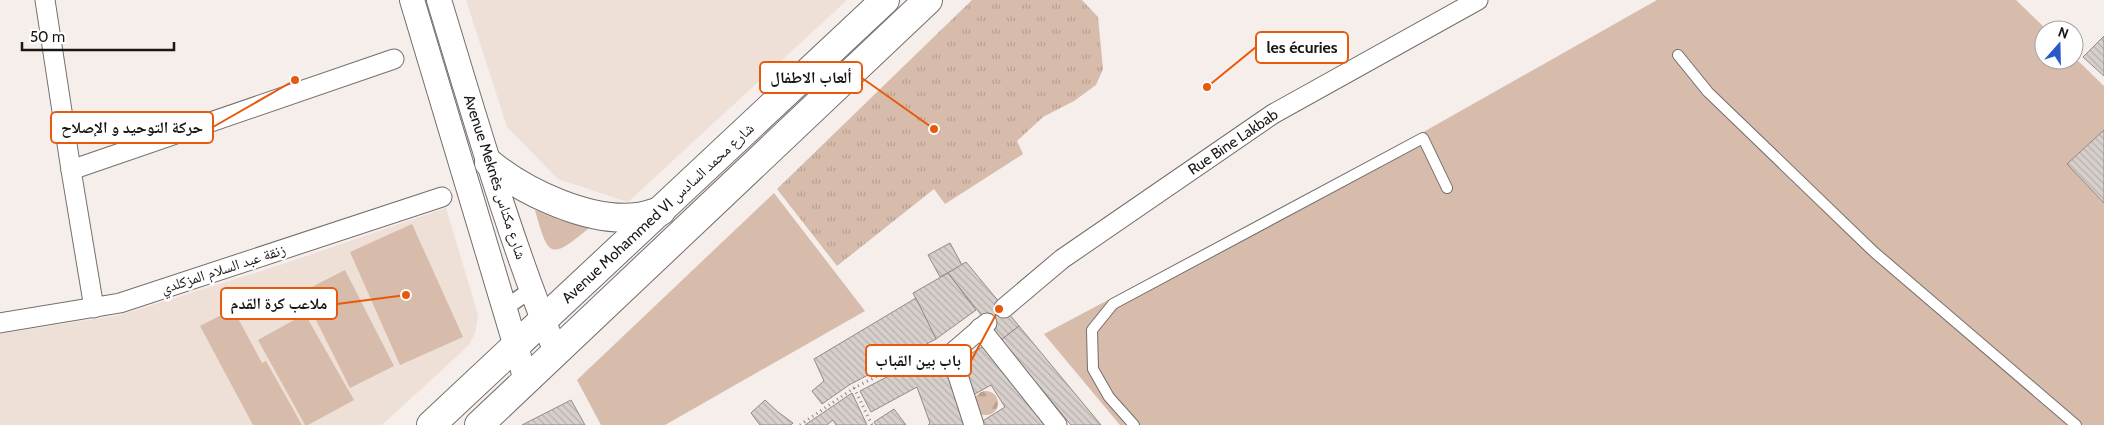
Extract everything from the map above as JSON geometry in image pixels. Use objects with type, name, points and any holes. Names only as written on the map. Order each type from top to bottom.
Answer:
[{"type":"main road","name":"Avenue Mohammed VI شارع محمد السادس","points":[[431,425],[885,0]]},
{"type":"main road","name":"Avenue Mohammed VI شارع محمد السادس","points":[[479,425],[928,0]]},
{"type":"main road","points":[[489,162],[504,175],[530,190],[568,206],[593,213],[624,218],[639,217],[661,211]]},
{"type":"street","points":[[45,0],[94,308]]},
{"type":"street","name":"Avenue Meknès شارع مكناس","points":[[412,0],[526,380]]},
{"type":"street","name":"Avenue Meknès شارع مكناس","points":[[439,0],[489,162],[542,320],[556,352]]},
{"type":"street","name":"Rue Bine Lakbab","points":[[1004,308],[1062,259],[1274,114],[1478,0]]},
{"type":"street","points":[[71,170],[394,58]]},
{"type":"street","name":"زنقة عبد السلام المزكلدي","points":[[0,323],[120,303],[442,197]]},
{"type":"street","points":[[505,308],[532,289]]},
{"type":"street","points":[[974,425],[951,354],[984,325],[1057,425]]},
{"type":"lane","points":[[1678,55],[1708,92],[1874,252],[2076,425]]},
{"type":"lane","points":[[1134,425],[1109,397],[1093,369],[1092,330],[1113,304],[1423,138],[1447,188]]},
{"type":"path","points":[[800,425],[854,388],[937,346]]},
{"type":"path","points":[[854,388],[872,425]]},
{"type":"shaded area","points":[[466,0],[847,0],[628,202],[558,179],[507,127]]},
{"type":"shaded area","points":[[446,208],[476,308],[478,317],[475,333],[469,345],[382,425],[0,425],[0,334],[120,315],[280,265]]},
{"type":"green space","points":[[972,0],[1082,0],[1098,17],[1103,69],[1096,85],[1074,101],[1043,117],[1017,141],[1023,154],[945,204],[934,189],[837,266],[777,189]]},
{"type":"green space","points":[[1657,0],[2016,0],[2037,20],[2034,20],[2034,70],[2084,70],[2084,67],[2104,86],[2104,130],[2068,164],[2104,203],[2104,425],[1120,425],[1044,334],[1404,143]]},
{"type":"green space","points":[[774,193],[865,311],[665,425],[601,425],[577,380]]},
{"type":"green space","points":[[535,210],[559,220],[589,228],[566,246],[552,249],[543,237]]},
{"type":"green space","points":[[412,224],[463,337],[400,365],[350,252]]},
{"type":"green space","points":[[345,270],[394,366],[350,388],[302,292]]},
{"type":"green space","points":[[233,309],[262,363],[266,361],[302,425],[253,425],[200,326]]},
{"type":"green space","points":[[305,314],[354,400],[308,425],[305,425],[258,340]]},
{"type":"green space","points":[[986,391],[994,395],[998,403],[994,411],[986,415],[978,411],[974,403],[978,395]]},
{"type":"building","points":[[2104,36],[2104,76],[2084,58]]},
{"type":"building","points":[[2104,130],[2104,203],[2067,164]]},
{"type":"building","points":[[950,243],[962,265],[940,277],[928,255]]},
{"type":"building","points":[[966,262],[1019,326],[1001,340],[948,273]]},
{"type":"building","points":[[948,273],[976,310],[936,339],[913,293]]},
{"type":"building","points":[[916,298],[936,339],[849,385],[822,404],[812,391],[824,381],[814,359]]},
{"type":"building","points":[[1019,326],[1101,425],[1071,425],[1001,340]]},
{"type":"building","points":[[984,346],[1048,425],[982,425],[981,422],[1005,407],[991,385],[973,395],[960,360]]},
{"type":"building","points":[[940,349],[951,368],[968,425],[928,425],[930,423],[917,387],[871,412],[860,391]]},
{"type":"building","points":[[852,393],[867,425],[836,425],[833,420],[827,425],[805,425]]},
{"type":"building","points":[[571,400],[585,425],[522,425]]},
{"type":"building","points":[[765,400],[793,423],[791,425],[760,425],[751,413]]},
{"type":"building","points":[[894,409],[906,425],[876,425],[874,422]]},
{"type":"place","name":"حركة التوحيد و الإصلاح","points":[[295,80]]},
{"type":"place","name":"les écuries","points":[[1207,87]]},
{"type":"place","name":"ألعاب الاطفال","points":[[934,129]]},
{"type":"place","name":"ملاعب كرة القدم","points":[[406,295]]},
{"type":"place","name":"باب بين القباب","points":[[999,309]]}]
